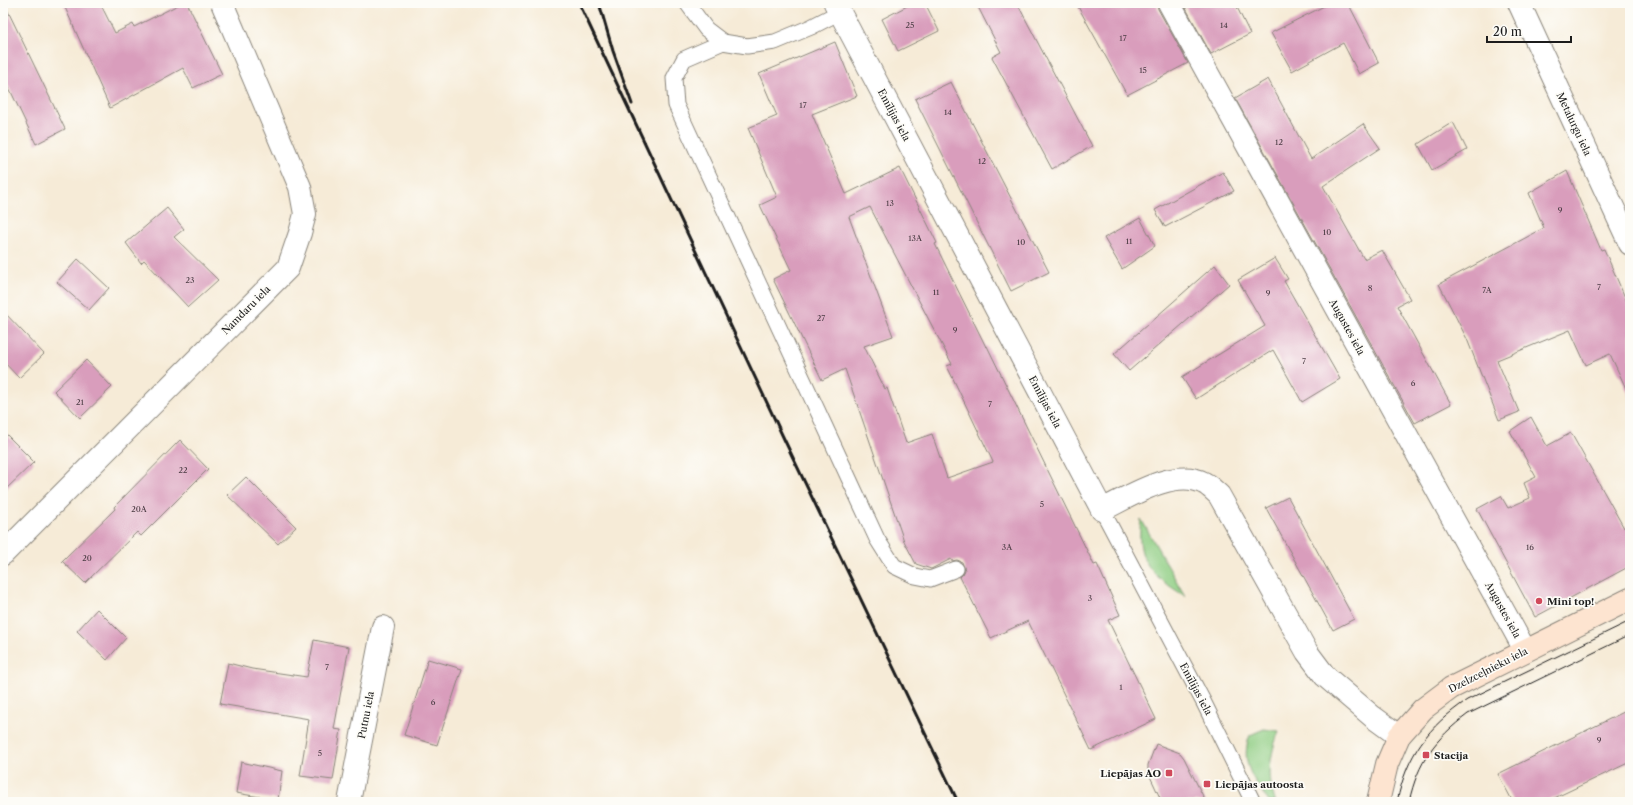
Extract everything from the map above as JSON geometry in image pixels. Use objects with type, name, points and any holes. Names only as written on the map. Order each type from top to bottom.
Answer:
[{"type":"street","name":"Namdaru iela","points":[[3,554],[288,268],[305,214],[300,187],[222,3]]},
{"type":"street","name":"Augustes iela","points":[[1169,3],[1525,650]]},
{"type":"street","name":"Metalurgu iela","points":[[1518,3],[1630,243]]},
{"type":"street","name":"Emīlijas iela","points":[[837,8],[1102,510]]},
{"type":"street","points":[[1102,510],[1155,483],[1183,478],[1204,483],[1219,495],[1307,652],[1325,676],[1373,717],[1399,736]]},
{"type":"street","name":"Dzelzceļnieku iela","points":[[1378,802],[1387,764],[1399,736],[1423,709],[1451,688],[1630,599]]},
{"type":"street","name":"Putnu iela","points":[[349,802],[383,627]]},
{"type":"lane","points":[[687,3],[706,29],[723,42],[747,46],[775,42],[811,27],[837,8]]},
{"type":"lane","points":[[723,42],[684,59],[674,78],[676,106],[877,539],[894,566],[915,576],[930,579],[956,569]]},
{"type":"lane","name":"Emīlijas iela","points":[[1102,510],[1148,600],[1203,701],[1253,802]]},
{"type":"green space","points":[[1141,519],[1185,596],[1163,581],[1148,566],[1143,557],[1141,546]]},
{"type":"green space","points":[[1264,729],[1279,731],[1273,749],[1270,766],[1271,784],[1276,802],[1269,802],[1253,779],[1247,763],[1246,754],[1250,735]]},
{"type":"building","points":[[3,3],[65,129],[36,144],[3,75]]},
{"type":"building","points":[[63,3],[100,3],[115,33],[133,24],[134,27],[182,3],[187,3],[222,74],[193,88],[183,68],[110,108]]},
{"type":"building","points":[[913,3],[925,3],[939,31],[898,51],[882,19]]},
{"type":"building","points":[[976,3],[1017,3],[1092,146],[1052,169],[992,57],[1001,52]]},
{"type":"building","points":[[1076,3],[1157,3],[1158,9],[1188,63],[1127,95]]},
{"type":"building","points":[[1183,3],[1235,3],[1250,34],[1211,54]]},
{"type":"building","points":[[1330,3],[1348,3],[1379,63],[1359,74],[1343,43],[1292,71],[1271,33]]},
{"type":"building","points":[[835,42],[857,96],[812,114],[846,194],[900,168],[937,243],[935,244],[986,347],[987,346],[1094,565],[1097,564],[1120,615],[1108,620],[1156,719],[1091,750],[1028,621],[991,638],[960,577],[965,570],[962,562],[957,560],[952,561],[951,559],[931,569],[916,564],[904,541],[845,369],[822,380],[773,279],[791,270],[760,205],[777,197],[748,128],[777,116],[759,74]],"holes":[[[870,207],[952,364],[947,366],[993,462],[947,478],[932,434],[906,443],[887,388],[885,389],[864,346],[893,336],[849,217]]]},
{"type":"building","points":[[1268,79],[1311,159],[1363,124],[1380,148],[1323,186],[1364,259],[1382,250],[1410,299],[1397,306],[1451,404],[1415,423],[1235,98]]},
{"type":"building","points":[[951,82],[1049,272],[1011,291],[915,99]]},
{"type":"building","points":[[1453,122],[1467,150],[1432,170],[1418,144]]},
{"type":"building","points":[[1567,171],[1601,250],[1604,249],[1630,309],[1630,397],[1610,354],[1586,365],[1570,330],[1497,360],[1519,412],[1499,420],[1467,339],[1439,284],[1544,228],[1529,193]]},
{"type":"building","points":[[1223,172],[1234,191],[1165,227],[1155,210]]},
{"type":"building","points":[[167,208],[184,229],[174,237],[218,280],[188,307],[144,260],[141,263],[126,243]]},
{"type":"building","points":[[1140,218],[1155,246],[1122,269],[1104,238]]},
{"type":"building","points":[[1275,258],[1288,279],[1284,281],[1340,379],[1302,402],[1273,350],[1196,399],[1182,377],[1265,326],[1238,280]]},
{"type":"building","points":[[78,259],[109,288],[89,310],[57,282]]},
{"type":"building","points":[[1215,265],[1229,284],[1129,371],[1114,354]]},
{"type":"building","points":[[3,311],[44,354],[19,378],[3,361]]},
{"type":"building","points":[[86,360],[112,387],[80,418],[54,391]]},
{"type":"building","points":[[1531,417],[1547,446],[1571,433],[1624,528],[1630,525],[1630,566],[1535,617],[1477,509],[1501,496],[1508,508],[1530,498],[1524,483],[1536,477],[1510,431]]},
{"type":"building","points":[[3,431],[34,462],[3,492]]},
{"type":"building","points":[[180,440],[208,469],[141,536],[137,532],[85,583],[62,561],[115,509],[114,507]]},
{"type":"building","points":[[246,477],[296,527],[278,544],[227,495]]},
{"type":"building","points":[[1288,497],[1354,619],[1333,630],[1266,508]]},
{"type":"building","points":[[97,609],[126,638],[107,660],[77,631]]},
{"type":"building","points":[[314,640],[349,647],[334,729],[341,730],[333,780],[300,776],[309,719],[220,704],[228,663],[252,669],[307,677]]},
{"type":"building","points":[[428,659],[462,669],[437,745],[404,735]]},
{"type":"building","points":[[1630,709],[1630,762],[1546,802],[1513,802],[1498,774]]},
{"type":"building","points":[[1156,744],[1180,753],[1206,802],[1162,802],[1148,772],[1148,765]]},
{"type":"building","points":[[241,762],[282,771],[278,800],[236,793]]},
{"type":"tram line","points":[[1397,802],[1401,785],[1413,756],[1430,731],[1453,710],[1467,700],[1630,621]]},
{"type":"tram line","points":[[1409,802],[1417,774],[1423,763],[1437,742],[1456,723],[1468,714],[1630,635]]},
{"type":"railway","points":[[579,3],[784,439],[958,802]]},
{"type":"railway","points":[[599,3],[613,51],[632,104]]},
{"type":"place","name":"Mini top!","points":[[1539,601]]},
{"type":"place","name":"Stacija","points":[[1426,755]]},
{"type":"place","name":"Liepājas AO","points":[[1169,773]]},
{"type":"place","name":"Liepājas autoosta","points":[[1207,784]]}]
